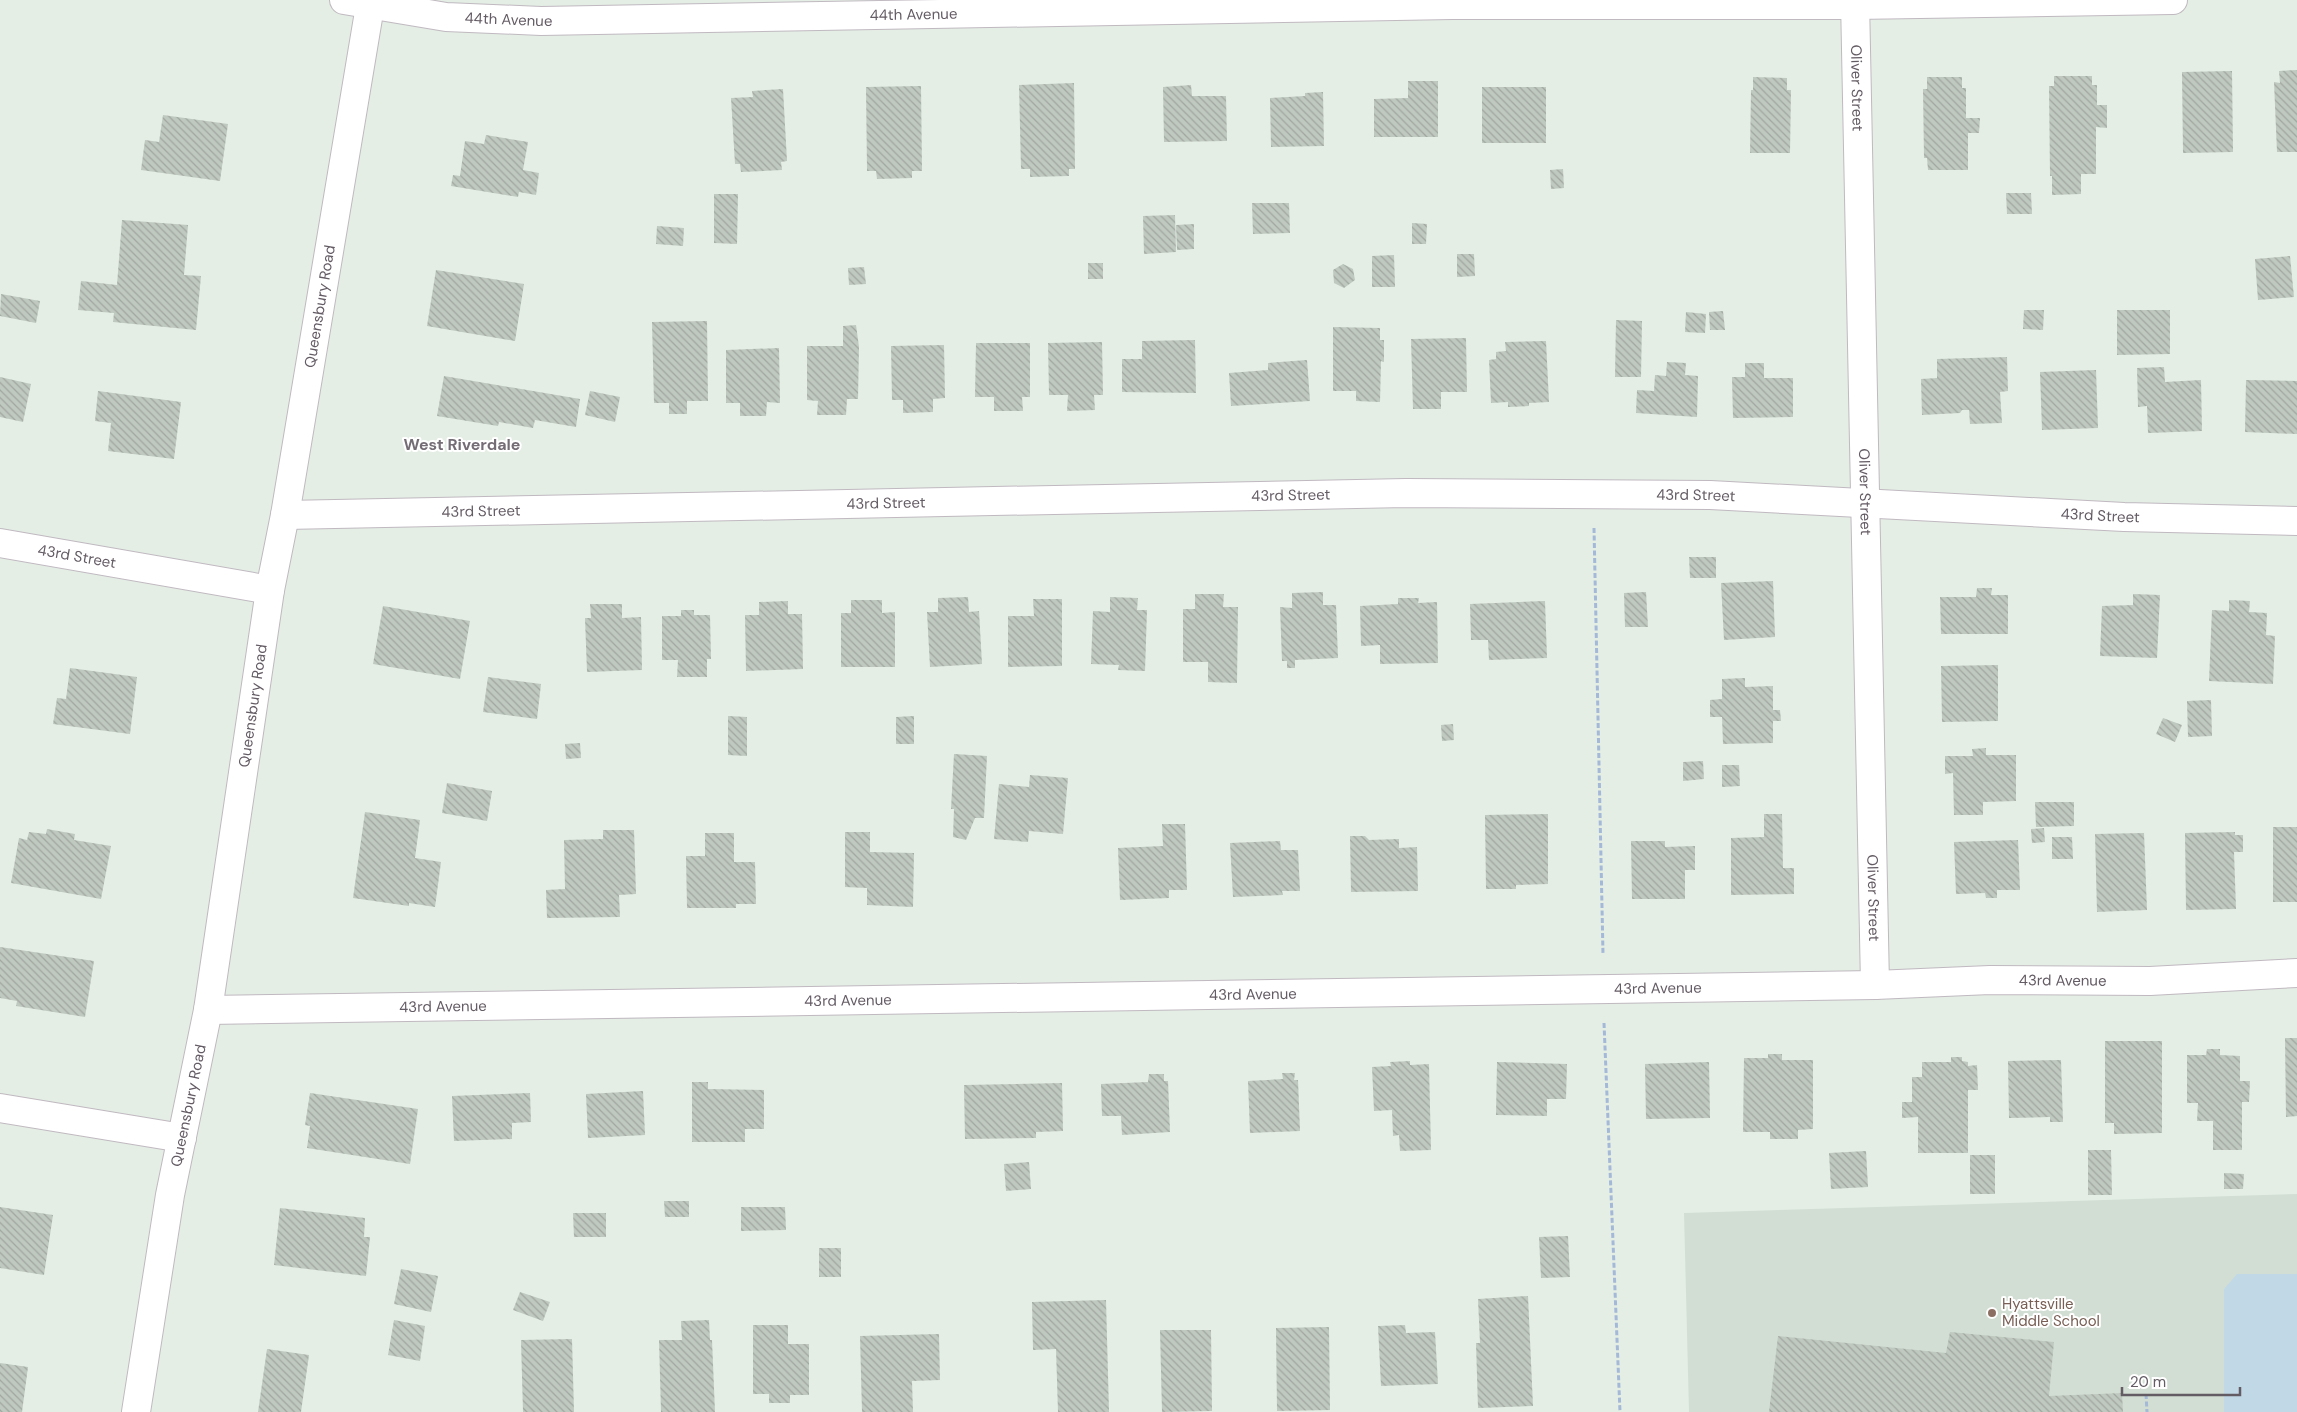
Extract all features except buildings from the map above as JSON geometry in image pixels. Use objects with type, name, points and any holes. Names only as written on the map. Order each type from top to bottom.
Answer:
[{"type":"street","name":"44th Avenue","points":[[344,0],[371,2],[446,17],[541,20],[1452,5],[2173,0]]},
{"type":"street","name":"Queensbury Road","points":[[136,1412],[164,1232],[208,1010],[270,590],[285,515],[371,2]]},
{"type":"street","name":"Oliver Street","points":[[1855,2],[1875,985]]},
{"type":"street","name":"43rd Street","points":[[285,515],[1406,493],[1710,495],[2124,517],[2297,521]]},
{"type":"street","name":"43rd Street","points":[[0,543],[270,590]]},
{"type":"street","name":"43rd Avenue","points":[[208,1010],[1875,985],[1990,980],[2150,982],[2297,973]]},
{"type":"street","points":[[0,1108],[182,1138]]},
{"type":"path","points":[[1593,494],[1603,988],[1620,1412]]},
{"type":"path","points":[[2146,1394],[2147,1412]]},
{"type":"shaded area","name":"Hyattsville Middle School","points":[[2297,1194],[2297,1412],[1689,1412],[1684,1213]]},
{"type":"shaded area","points":[[2237,1274],[2297,1274],[2297,1412],[2224,1412],[2224,1289]]},
{"type":"place","name":"Hyattsville Middle School","points":[[1992,1313]]},
{"type":"district","name":"West Riverdale","points":[[462,444]]}]
